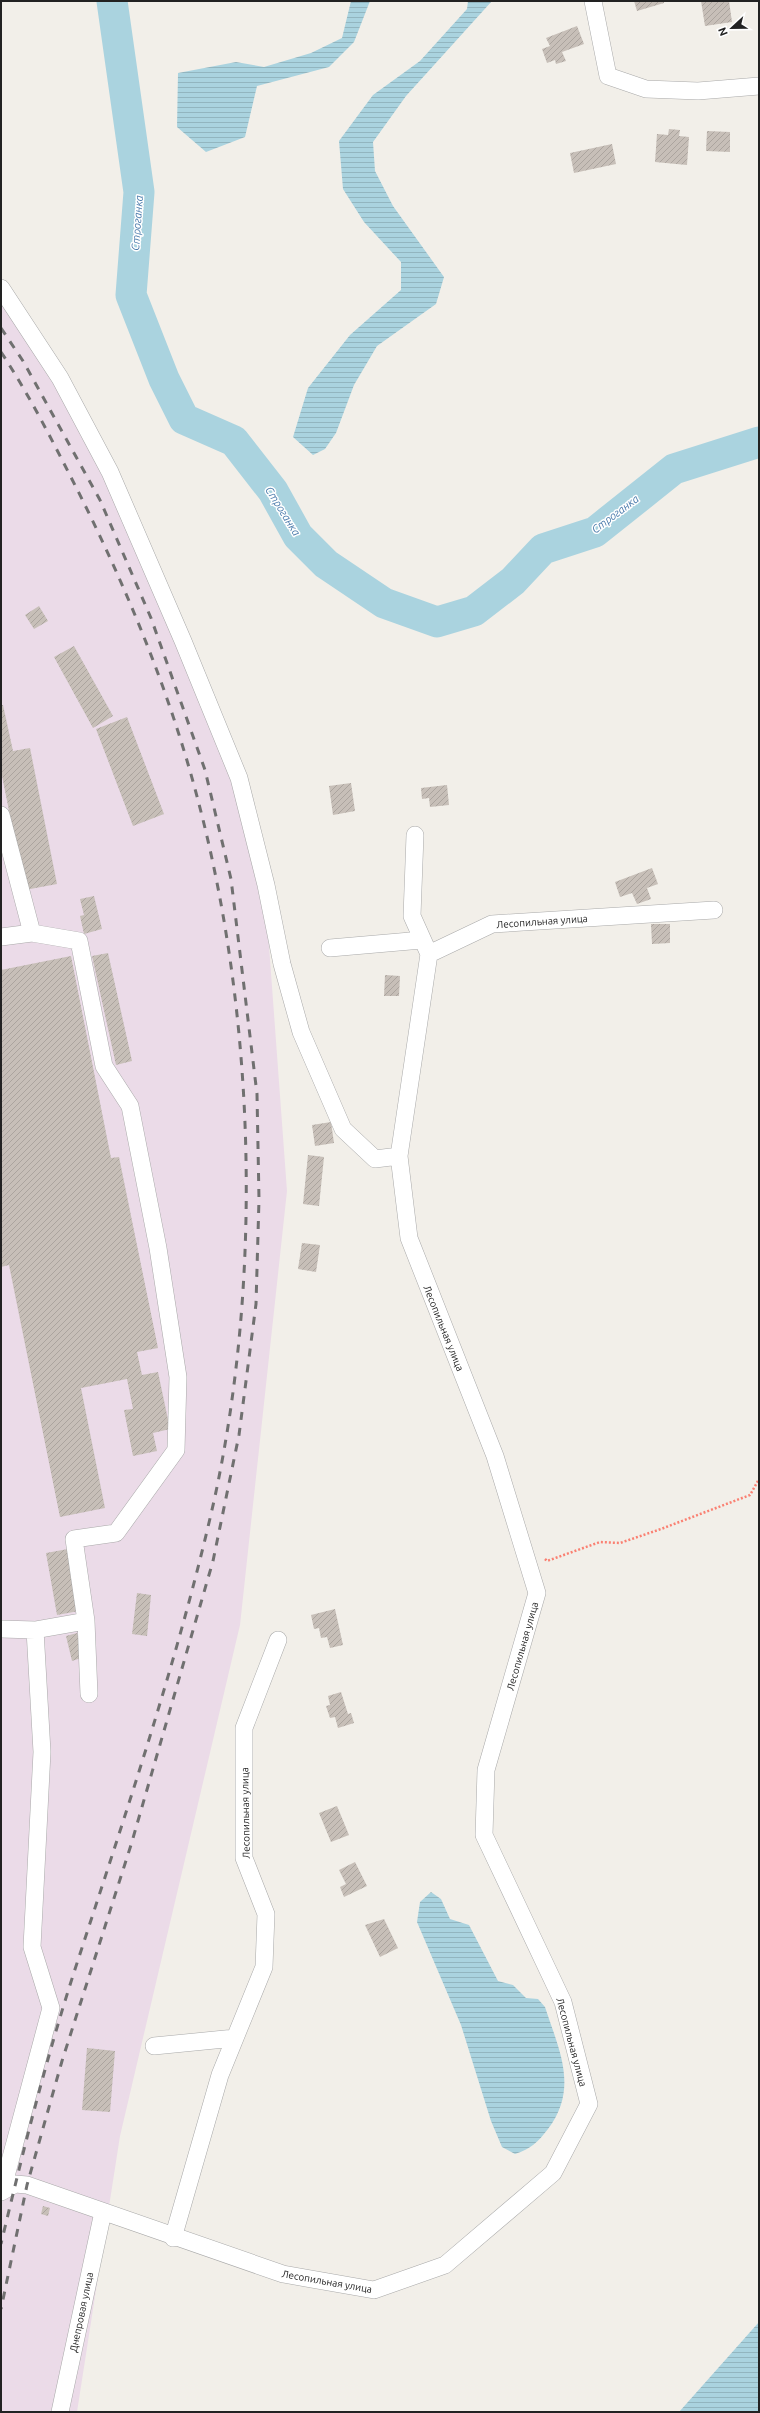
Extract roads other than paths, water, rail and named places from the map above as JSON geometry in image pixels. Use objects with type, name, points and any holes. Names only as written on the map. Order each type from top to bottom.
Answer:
[{"type":"street","points":[[593,1],[608,76],[646,89],[698,91],[759,86]]},
{"type":"street","points":[[1,288],[60,378],[110,472],[233,763],[239,778],[266,885],[282,964],[301,1032],[343,1129],[375,1159],[398,1156]]},
{"type":"street","points":[[1,815],[32,933]]},
{"type":"street","points":[[330,948],[426,947],[412,916],[414,835]]},
{"type":"street","name":"Лесопильная улица","points":[[2,2191],[15,2184],[27,2185],[173,2238],[283,2274],[374,2290],[445,2265],[553,2173],[589,2104],[563,2002],[484,1836],[486,1770],[537,1593],[495,1456],[409,1238],[398,1156],[426,947],[492,924],[714,910]]},
{"type":"street","points":[[1,937],[32,933],[79,940],[104,1066],[130,1106],[158,1248],[178,1377],[176,1450],[116,1533],[74,1539],[86,1621],[89,1694]]},
{"type":"street","points":[[1,1629],[35,1630],[86,1621]]},
{"type":"street","points":[[2,2191],[51,2008],[32,1947],[42,1752],[35,1630]]},
{"type":"street","name":"Лесопильная улица","points":[[173,2238],[220,2075],[264,1967],[266,1914],[244,1858],[244,1728],[278,1640]]},
{"type":"street","points":[[154,2046],[235,2038]]},
{"type":"street","name":"Днепровая улица","points":[[60,2412],[103,2212]]},
{"type":"water","points":[[351,1],[370,1],[354,42],[329,67],[257,86],[245,137],[206,152],[177,127],[178,73],[236,62],[264,67],[311,53],[342,38]]},
{"type":"water","points":[[468,1],[492,1],[406,96],[373,142],[375,171],[393,206],[444,277],[436,304],[377,346],[354,385],[336,433],[325,449],[313,455],[293,437],[308,388],[350,335],[401,290],[401,262],[364,222],[343,189],[339,141],[373,95],[420,61],[467,9]]},
{"type":"water","points":[[431,1892],[441,1899],[450,1919],[469,1925],[498,1981],[513,1985],[526,1998],[538,1999],[545,2007],[556,2038],[563,2069],[563,2099],[557,2114],[548,2129],[530,2147],[515,2154],[502,2147],[491,2121],[461,2025],[417,1922],[420,1902]]},
{"type":"water","points":[[759,2322],[759,2412],[679,2412]]},
{"type":"waterway","name":"Строганка","points":[[112,1],[139,192],[131,295],[164,379],[184,419],[234,441],[273,491],[298,536],[326,564],[384,603],[437,622],[474,611],[513,581],[543,549],[595,532],[674,469],[759,442]]},
{"type":"railway","points":[[1,328],[23,361],[100,500],[151,618],[205,770],[231,879],[257,1094],[259,1199],[256,1304],[239,1435],[213,1561],[131,1845],[62,2061],[27,2185],[1,2309]]},
{"type":"railway","points":[[1,352],[51,438],[114,567],[162,683],[188,763],[218,888],[232,974],[241,1063],[246,1152],[245,1242],[240,1330],[229,1417],[214,1501],[169,1674],[57,2028],[28,2135],[1,2244]]}]
